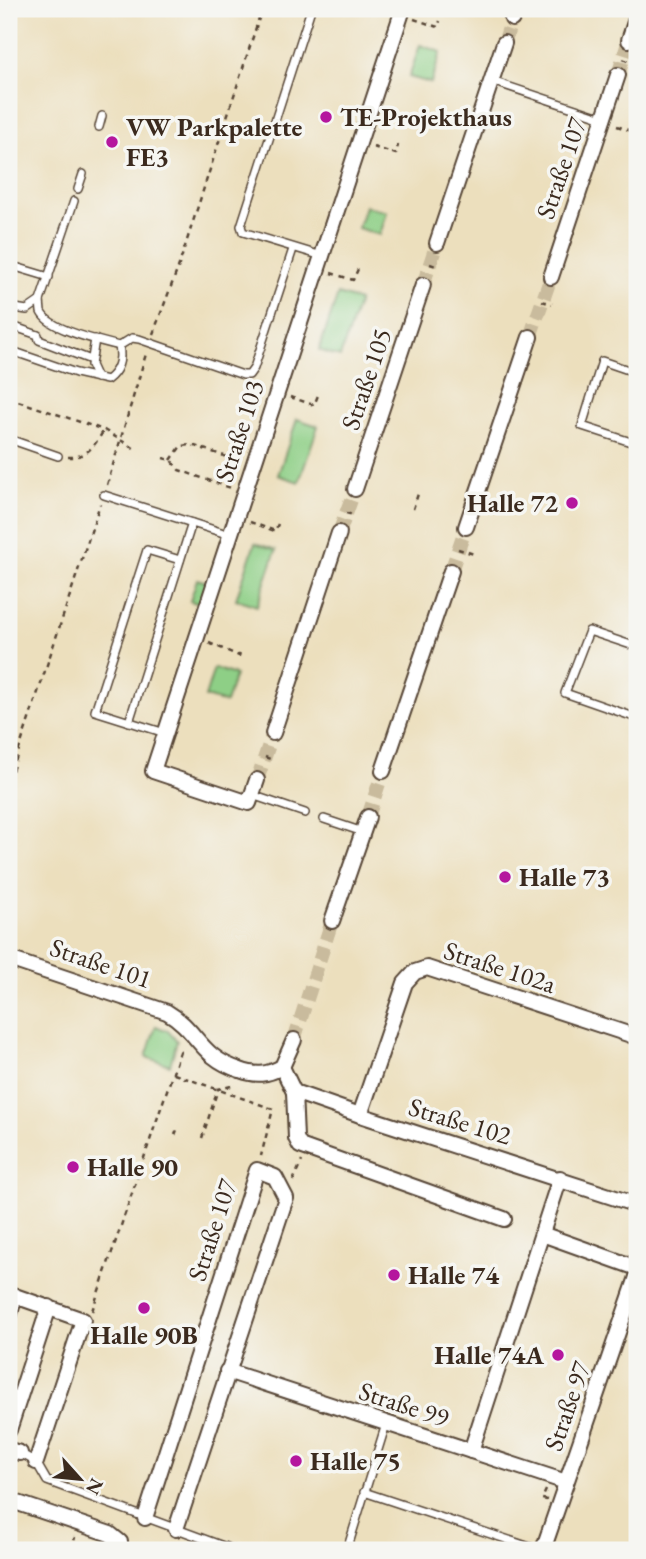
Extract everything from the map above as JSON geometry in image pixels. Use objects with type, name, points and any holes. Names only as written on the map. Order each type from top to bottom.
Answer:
[{"type":"street","name":"Straße 103","points":[[251,799],[153,771],[402,12]]},
{"type":"street","points":[[629,40],[637,16]]},
{"type":"street","points":[[437,243],[504,43]]},
{"type":"street","name":"Straße 107","points":[[551,276],[618,75]]},
{"type":"street","name":"Straße 105","points":[[355,489],[423,285]]},
{"type":"street","points":[[466,527],[530,337]]},
{"type":"street","points":[[273,733],[340,534]]},
{"type":"street","points":[[383,771],[451,571]]},
{"type":"street","points":[[251,799],[257,780]]},
{"type":"street","points":[[332,921],[368,817]]},
{"type":"street","name":"Straße 101","points":[[9,959],[153,1006],[177,1017],[187,1030]]},
{"type":"street","name":"Straße 102a","points":[[360,1115],[405,983],[415,972],[427,968],[637,1037]]},
{"type":"street","points":[[187,1030],[216,1061],[246,1073],[265,1075],[282,1067],[294,1040]]},
{"type":"street","points":[[282,1067],[294,1092],[296,1138],[300,1146],[504,1219]]},
{"type":"street","name":"Straße 102","points":[[294,1092],[637,1205]]},
{"type":"street","name":"Straße 107","points":[[145,1518],[257,1170],[275,1177],[286,1198]]},
{"type":"street","points":[[471,1451],[560,1178]]},
{"type":"street","points":[[176,1529],[286,1198]]},
{"type":"street","points":[[542,1234],[637,1268]]},
{"type":"street","name":"Straße 97","points":[[541,1550],[637,1277]]},
{"type":"street","points":[[9,1317],[14,1295],[83,1320],[36,1462]]},
{"type":"street","points":[[9,1430],[49,1307]]},
{"type":"street","name":"Straße 99","points":[[227,1371],[566,1482]]},
{"type":"street","points":[[9,1500],[110,1534],[120,1542],[120,1550]]},
{"type":"lane","points":[[311,9],[241,226],[243,232],[293,249],[320,262]]},
{"type":"lane","points":[[491,81],[604,118]]},
{"type":"lane","points":[[99,127],[102,116]]},
{"type":"lane","points":[[79,187],[83,174]]},
{"type":"lane","points":[[75,201],[40,301],[41,312],[47,320],[58,327],[119,346],[132,338],[150,342],[243,375],[249,375],[254,368],[293,249]]},
{"type":"lane","points":[[9,265],[48,276]]},
{"type":"lane","points":[[9,307],[27,310],[40,301]]},
{"type":"lane","points":[[9,325],[38,335],[39,340],[91,360]]},
{"type":"lane","points":[[95,339],[91,365],[97,378]]},
{"type":"lane","points":[[9,351],[107,380],[114,374],[122,358],[119,346]]},
{"type":"lane","points":[[637,373],[602,361],[582,426],[637,444]]},
{"type":"lane","points":[[9,439],[58,456]]},
{"type":"lane","points":[[104,495],[230,535]]},
{"type":"lane","points":[[129,722],[192,523]]},
{"type":"lane","points":[[165,733],[95,711],[147,550],[180,560]]},
{"type":"lane","points":[[637,648],[589,631],[565,693],[637,718]]},
{"type":"lane","points":[[251,799],[305,813]]},
{"type":"lane","points":[[324,819],[363,832]]},
{"type":"lane","points":[[346,1550],[386,1424]]},
{"type":"lane","points":[[14,1452],[36,1462],[47,1481],[234,1550]]},
{"type":"lane","points":[[364,1492],[541,1550]]},
{"type":"path","points":[[9,776],[60,630],[88,537],[104,495],[129,404],[246,49],[262,9]]},
{"type":"path","points":[[402,12],[438,27],[440,21]]},
{"type":"path","points":[[623,59],[631,63]]},
{"type":"path","points":[[604,118],[637,133]]},
{"type":"path","points":[[360,142],[396,154],[398,145]]},
{"type":"path","points":[[320,262],[353,280],[358,269]]},
{"type":"path","points":[[430,264],[439,267]]},
{"type":"path","points":[[542,301],[552,304]]},
{"type":"path","points":[[277,393],[314,405],[319,393]]},
{"type":"path","points":[[9,398],[104,430],[137,450]]},
{"type":"path","points":[[58,456],[76,457],[93,449],[104,430]]},
{"type":"path","points":[[171,460],[181,446],[192,445],[253,466]]},
{"type":"path","points":[[163,458],[171,460],[179,470],[244,492]]},
{"type":"path","points":[[413,509],[419,491]]},
{"type":"path","points":[[346,513],[353,515]]},
{"type":"path","points":[[236,517],[275,531],[278,524]]},
{"type":"path","points":[[458,550],[474,554]]},
{"type":"path","points":[[54,628],[60,630]]},
{"type":"path","points":[[196,638],[239,656],[241,650]]},
{"type":"path","points":[[265,757],[270,759]]},
{"type":"path","points":[[83,1320],[91,1316],[187,1030]]},
{"type":"path","points":[[173,1073],[274,1109],[257,1170]]},
{"type":"path","points":[[202,1138],[213,1106]]},
{"type":"path","points":[[176,1135],[177,1130]]},
{"type":"path","points":[[286,1198],[307,1149]]},
{"type":"green space","points":[[420,45],[441,52],[431,83],[409,77]]},
{"type":"green space","points":[[365,206],[387,212],[380,235],[358,228]]},
{"type":"green space","points":[[338,294],[359,301],[340,357],[319,350]]},
{"type":"green space","points":[[297,419],[318,426],[299,482],[278,475]]},
{"type":"green space","points":[[255,543],[276,550],[257,606],[236,599]]},
{"type":"green space","points":[[197,579],[210,583],[203,605],[190,601]]},
{"type":"green space","points":[[214,668],[235,675],[226,703],[205,697]]},
{"type":"green space","points":[[156,1026],[168,1031],[177,1041],[170,1065],[146,1057]]},
{"type":"tunnel","points":[[504,43],[512,19]]},
{"type":"tunnel","points":[[618,75],[629,40]]},
{"type":"tunnel","points":[[423,285],[437,243]]},
{"type":"tunnel","points":[[530,337],[551,277]]},
{"type":"tunnel","points":[[339,533],[355,489]]},
{"type":"tunnel","points":[[451,571],[466,527]]},
{"type":"tunnel","points":[[257,780],[273,733]]},
{"type":"tunnel","points":[[368,817],[383,771]]},
{"type":"tunnel","points":[[294,1040],[332,921]]},
{"type":"place","name":"TE-Projekthaus","points":[[326,117]]},
{"type":"place","name":"VW Parkpalette FE3","points":[[112,142]]},
{"type":"place","name":"Halle 72","points":[[572,503]]},
{"type":"place","name":"Halle 73","points":[[505,877]]},
{"type":"place","name":"Halle 90","points":[[73,1167]]},
{"type":"place","name":"Halle 74","points":[[394,1275]]},
{"type":"place","name":"Halle 90B","points":[[144,1308]]},
{"type":"place","name":"Halle 74A","points":[[558,1355]]},
{"type":"place","name":"Halle 75","points":[[296,1461]]}]
